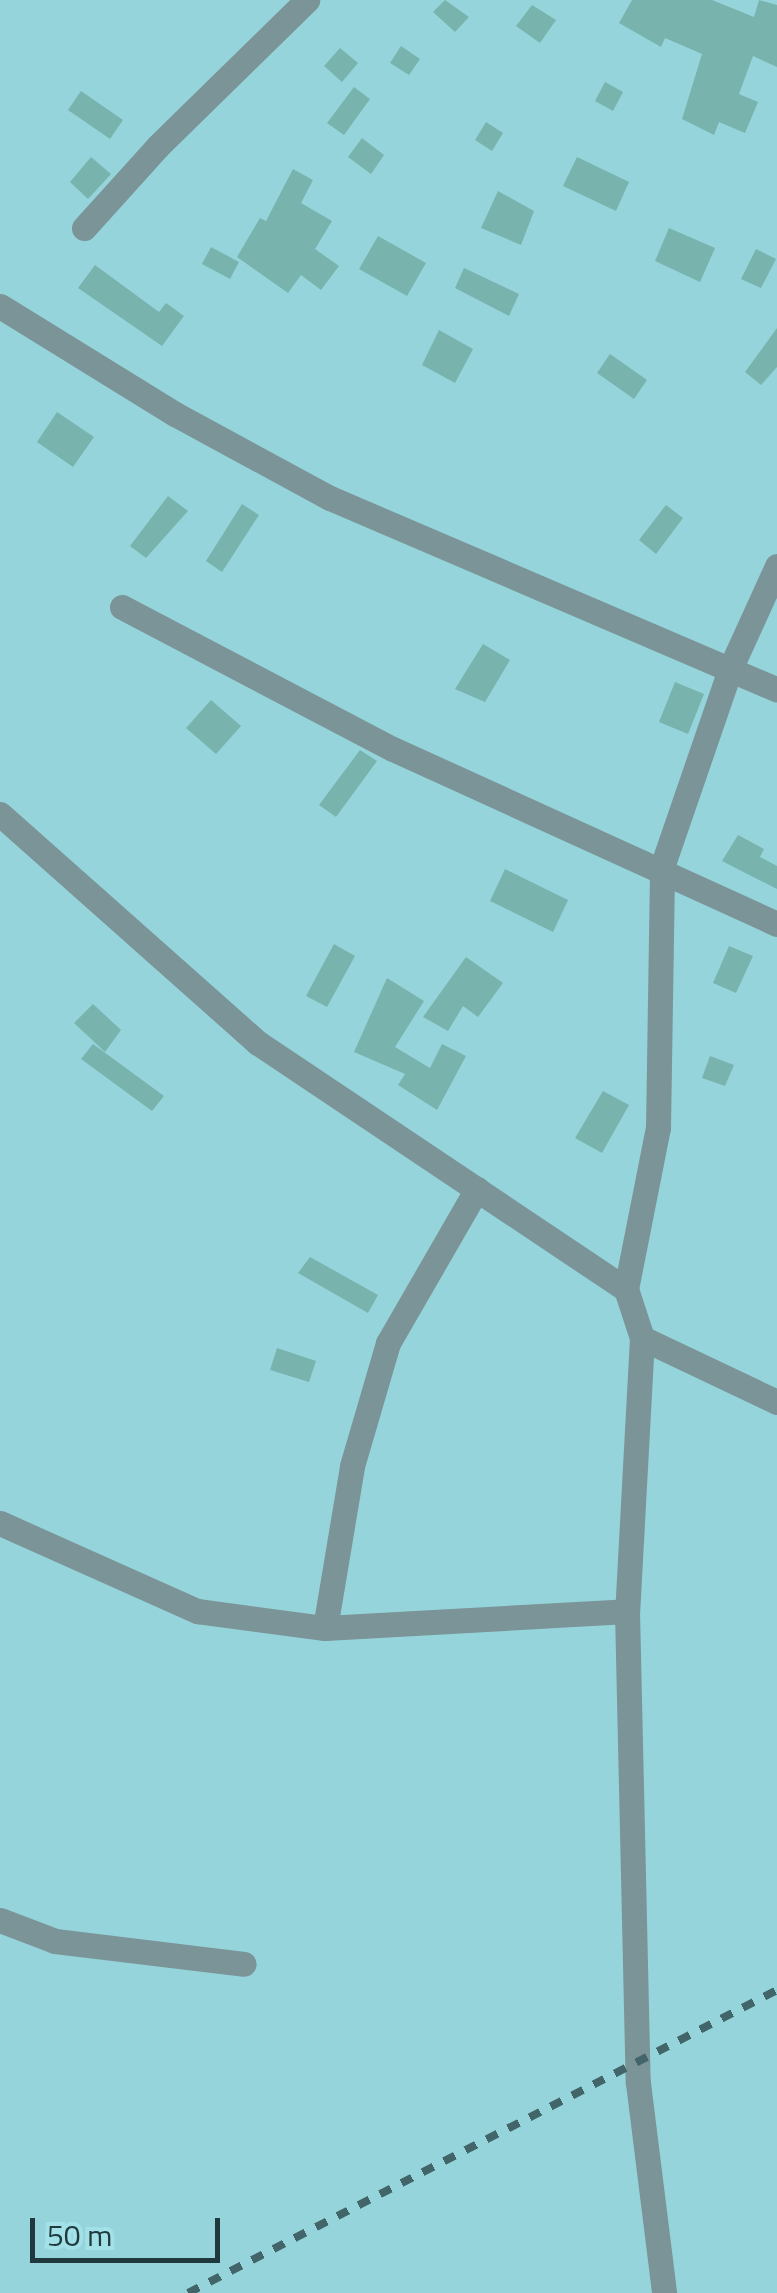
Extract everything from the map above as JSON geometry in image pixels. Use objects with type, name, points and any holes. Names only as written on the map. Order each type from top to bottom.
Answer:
[{"type":"street","points":[[84,228],[158,146],[307,0]]},
{"type":"street","points":[[0,306],[175,414],[330,498],[777,690]]},
{"type":"street","points":[[664,2293],[638,2083],[626,1610],[642,1338],[626,1288],[658,1128],[662,868],[731,667],[777,566]]},
{"type":"street","points":[[122,607],[393,748],[777,924]]},
{"type":"street","points":[[0,814],[258,1043],[626,1288]]},
{"type":"street","points":[[324,1628],[352,1466],[388,1343],[477,1189]]},
{"type":"street","points":[[642,1338],[777,1402]]},
{"type":"street","points":[[0,1523],[197,1611],[324,1628],[626,1610]]},
{"type":"street","points":[[0,1920],[55,1940],[244,1964]]},
{"type":"building","points":[[445,0],[469,17],[455,32],[433,12]]},
{"type":"building","points":[[632,0],[712,0],[754,17],[759,0],[777,5],[777,67],[753,56],[739,94],[758,102],[745,133],[719,122],[714,135],[682,119],[702,54],[665,38],[661,47],[619,23]]},
{"type":"building","points":[[532,5],[556,20],[540,43],[516,26]]},
{"type":"building","points":[[401,46],[420,59],[409,75],[390,63]]},
{"type":"building","points":[[340,48],[358,63],[342,82],[324,66]]},
{"type":"building","points":[[605,82],[623,92],[613,111],[595,101]]},
{"type":"building","points":[[354,87],[370,99],[344,135],[327,123]]},
{"type":"building","points":[[81,91],[123,120],[110,139],[68,110]]},
{"type":"building","points":[[486,122],[503,133],[492,151],[475,140]]},
{"type":"building","points":[[362,138],[384,155],[371,174],[348,157]]},
{"type":"building","points":[[91,157],[111,174],[88,199],[70,182]]},
{"type":"building","points":[[577,157],[629,182],[616,211],[563,186]]},
{"type":"building","points":[[293,169],[313,180],[301,203],[332,221],[315,249],[339,266],[321,290],[301,275],[288,293],[237,257],[260,218],[266,221]]},
{"type":"building","points":[[498,191],[534,211],[521,245],[481,228]]},
{"type":"building","points":[[669,228],[715,248],[700,282],[655,261]]},
{"type":"building","points":[[378,236],[426,263],[407,296],[359,269]]},
{"type":"building","points":[[211,247],[239,262],[230,279],[202,264]]},
{"type":"building","points":[[756,249],[776,259],[761,288],[741,279]]},
{"type":"building","points":[[95,265],[159,312],[166,303],[184,316],[162,346],[78,288]]},
{"type":"building","points":[[464,268],[519,294],[509,316],[455,288]]},
{"type":"building","points":[[777,328],[777,367],[761,385],[745,372]]},
{"type":"building","points":[[439,330],[473,349],[455,383],[422,365]]},
{"type":"building","points":[[610,354],[647,380],[634,399],[597,373]]},
{"type":"building","points":[[57,412],[94,437],[73,467],[37,442]]},
{"type":"building","points":[[168,496],[188,511],[146,558],[130,546]]},
{"type":"building","points":[[242,504],[259,515],[222,572],[206,561]]},
{"type":"building","points":[[666,505],[683,518],[656,554],[639,540]]},
{"type":"building","points":[[483,644],[510,660],[485,702],[455,689]]},
{"type":"building","points":[[675,682],[704,694],[688,734],[659,722]]},
{"type":"building","points":[[211,700],[241,726],[216,754],[186,728]]},
{"type":"building","points":[[360,750],[377,761],[336,817],[319,805]]},
{"type":"building","points":[[738,835],[764,849],[760,857],[777,866],[777,889],[722,861]]},
{"type":"building","points":[[505,869],[568,900],[553,932],[490,901]]},
{"type":"building","points":[[334,944],[355,956],[327,1007],[306,996]]},
{"type":"building","points":[[729,946],[753,956],[736,993],[713,983]]},
{"type":"building","points":[[466,957],[503,983],[478,1017],[463,1006],[448,1031],[423,1017]]},
{"type":"building","points":[[387,978],[424,1001],[395,1047],[430,1068],[442,1044],[466,1056],[437,1110],[398,1085],[405,1074],[354,1052]]},
{"type":"building","points":[[93,1004],[121,1030],[105,1052],[74,1023]]},
{"type":"building","points":[[93,1044],[164,1096],[152,1111],[81,1059]]},
{"type":"building","points":[[710,1056],[734,1065],[725,1086],[702,1078]]},
{"type":"building","points":[[603,1091],[629,1105],[602,1153],[575,1138]]},
{"type":"building","points":[[310,1257],[378,1295],[368,1313],[298,1273]]},
{"type":"building","points":[[277,1348],[316,1361],[309,1382],[270,1370]]},
{"type":"railway","points":[[188,2293],[777,1990]]}]
